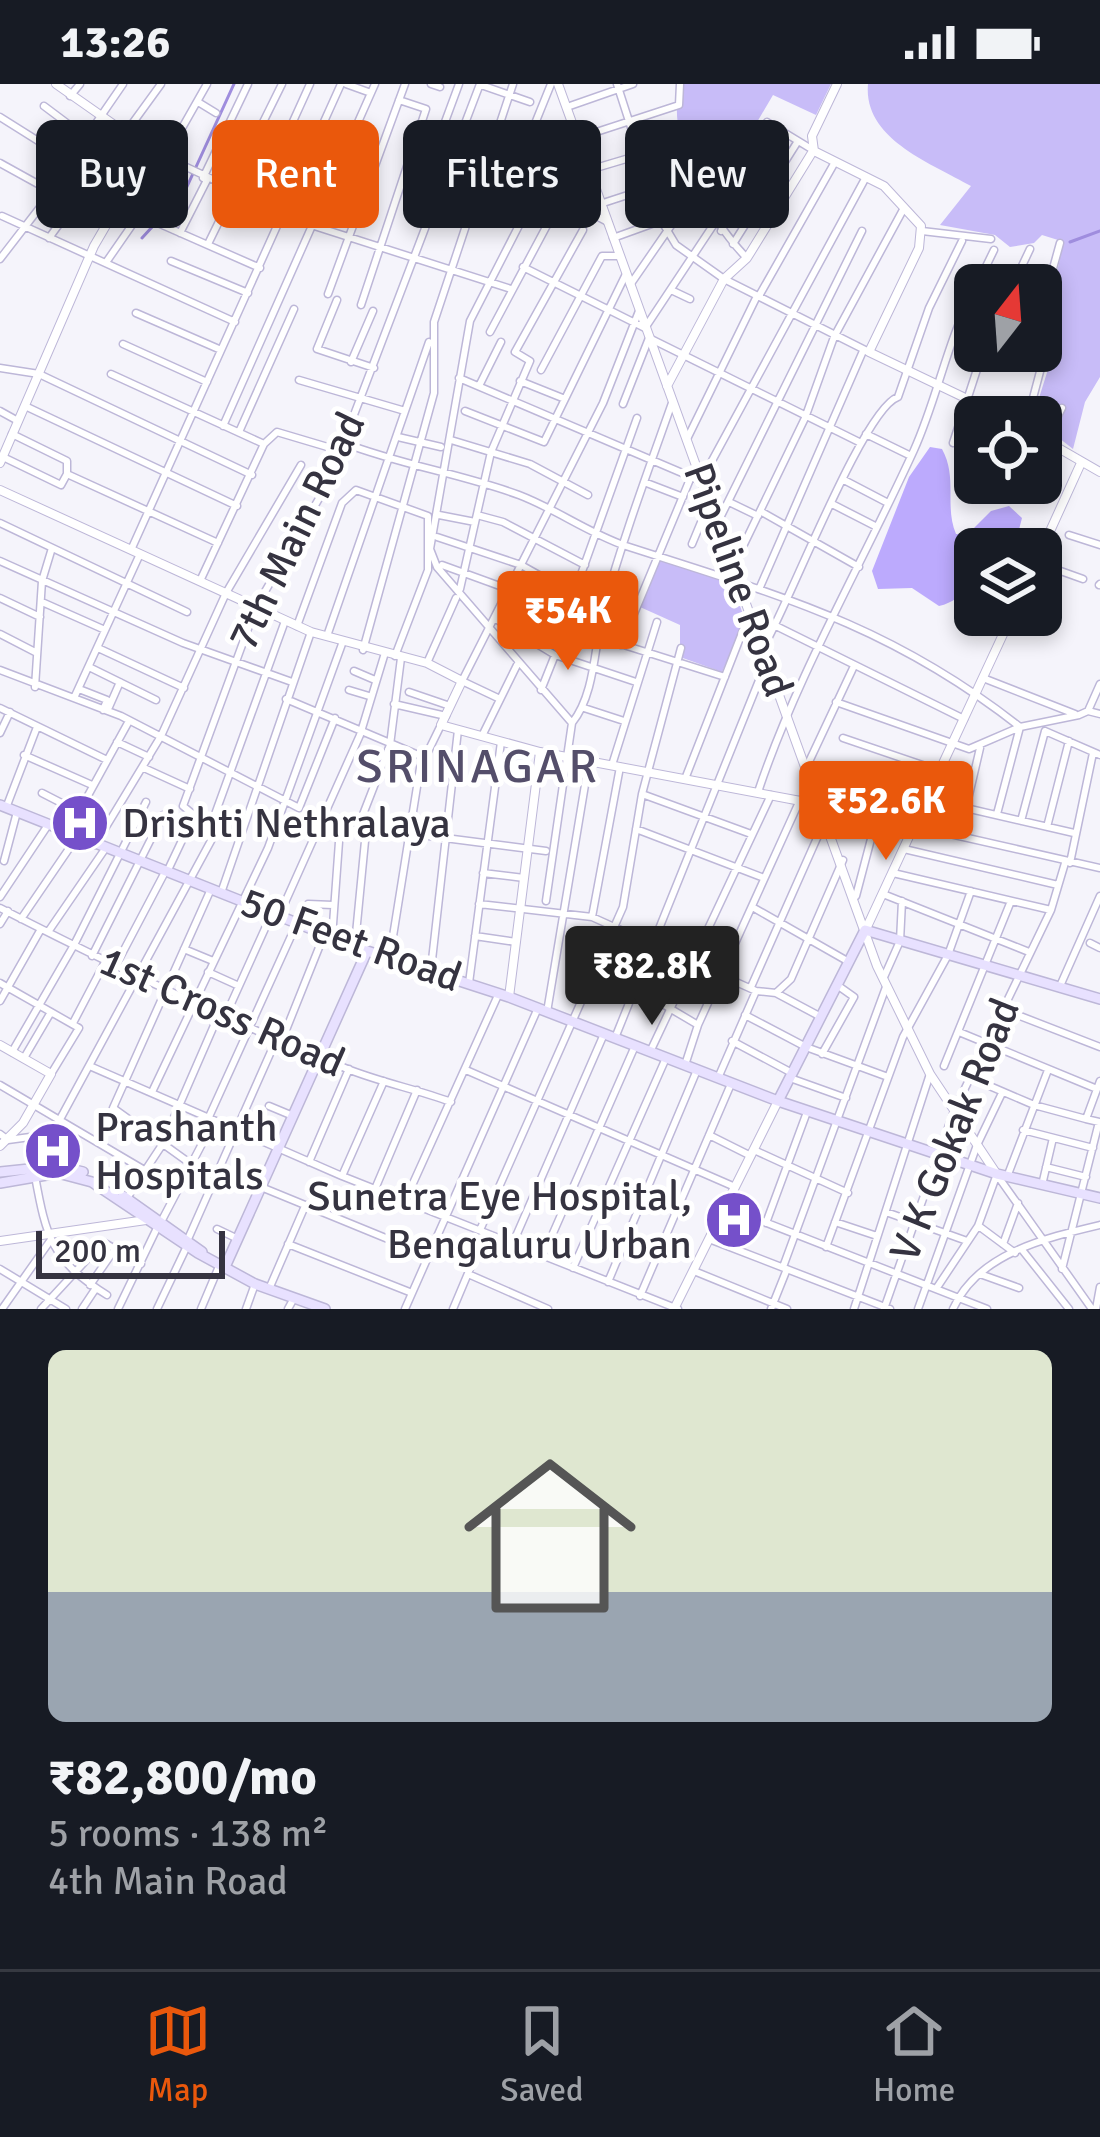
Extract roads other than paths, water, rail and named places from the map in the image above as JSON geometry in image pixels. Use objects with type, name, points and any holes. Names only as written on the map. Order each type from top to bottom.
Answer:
[{"type":"main road","name":"50 Feet Road","points":[[8,808],[367,951],[469,982],[807,1112],[1002,1176],[1100,1198]]},
{"type":"main road","points":[[778,1101],[865,930],[1100,999]]},
{"type":"main road","points":[[223,1266],[367,951]]},
{"type":"main road","points":[[0,1183],[34,1171]]},
{"type":"main road","points":[[0,1172],[72,1172],[255,1284],[325,1309]]},
{"type":"main road","points":[[125,1201],[159,1225]]},
{"type":"street","points":[[56,84],[102,120]]},
{"type":"street","points":[[70,96],[80,84]]},
{"type":"street","points":[[95,120],[123,84]]},
{"type":"street","points":[[136,120],[161,84]]},
{"type":"street","points":[[187,120],[207,84]]},
{"type":"street","points":[[180,233],[248,84]]},
{"type":"street","points":[[265,120],[282,84]]},
{"type":"street","points":[[294,120],[310,84]]},
{"type":"street","points":[[327,120],[343,84],[374,88],[358,120]]},
{"type":"street","points":[[328,294],[345,236],[405,84]]},
{"type":"street","points":[[446,120],[459,84]]},
{"type":"street","points":[[479,84],[530,102]]},
{"type":"street","name":"7th Main Road","points":[[166,872],[194,815],[183,806],[233,661],[256,607],[328,483],[479,84]]},
{"type":"street","points":[[326,638],[379,496],[513,84]]},
{"type":"street","points":[[539,120],[555,84]]},
{"type":"street","name":"Pipeline Road","points":[[555,84],[571,120]]},
{"type":"street","points":[[567,107],[633,84]]},
{"type":"street","points":[[637,120],[679,105],[680,84]]},
{"type":"street","points":[[789,188],[814,151],[812,136],[837,84]]},
{"type":"street","points":[[618,87],[628,120]]},
{"type":"street","points":[[361,304],[426,109],[399,100]]},
{"type":"street","points":[[198,102],[216,112]]},
{"type":"street","points":[[44,106],[63,120]]},
{"type":"street","points":[[0,117],[36,140]]},
{"type":"street","points":[[760,587],[866,351],[920,248],[922,231],[906,205],[867,175],[789,135]]},
{"type":"street","points":[[789,155],[798,141]]},
{"type":"street","points":[[686,441],[832,160]]},
{"type":"street","points":[[0,163],[36,183]]},
{"type":"street","points":[[188,170],[212,182]]},
{"type":"street","points":[[621,645],[683,497],[749,389],[867,175]]},
{"type":"street","points":[[733,567],[806,418],[835,337],[906,205]]},
{"type":"street","name":"Pipeline Road","points":[[601,207],[696,478],[885,981],[909,1034],[954,1111],[1094,1309]]},
{"type":"street","points":[[0,259],[36,214]]},
{"type":"street","points":[[2,216],[235,322]]},
{"type":"street","points":[[601,218],[606,221]]},
{"type":"street","points":[[49,238],[56,228]]},
{"type":"street","points":[[12,434],[67,461],[61,485],[2,456],[105,228]]},
{"type":"street","points":[[107,261],[130,228]]},
{"type":"street","points":[[169,228],[260,268]]},
{"type":"street","points":[[208,245],[215,228]]},
{"type":"street","points":[[74,700],[126,584],[148,511],[279,228]]},
{"type":"street","points":[[223,426],[306,228]]},
{"type":"street","points":[[320,228],[511,289]]},
{"type":"street","points":[[515,228],[470,321],[430,554],[518,665],[572,723]]},
{"type":"street","points":[[490,332],[546,228]]},
{"type":"street","points":[[613,238],[640,228]]},
{"type":"street","points":[[664,228],[690,256],[724,279],[958,396]]},
{"type":"street","points":[[630,285],[669,228]]},
{"type":"street","points":[[390,955],[423,757],[488,628],[643,331],[690,256],[718,228],[747,258]]},
{"type":"street","points":[[733,244],[743,228]]},
{"type":"street","points":[[667,388],[724,279],[747,258],[764,228]]},
{"type":"street","points":[[427,663],[465,572],[490,452],[530,361],[515,352],[583,230]]},
{"type":"street","points":[[717,524],[862,231]]},
{"type":"street","points":[[922,231],[991,239]]},
{"type":"street","points":[[763,648],[861,443],[884,404],[898,398],[929,308],[962,241]]},
{"type":"street","points":[[1054,264],[1060,243]]},
{"type":"street","points":[[1023,264],[1030,249]]},
{"type":"street","points":[[987,264],[994,250]]},
{"type":"street","points":[[542,370],[602,256],[619,256]]},
{"type":"street","points":[[171,261],[248,293]]},
{"type":"street","points":[[524,267],[775,403],[861,443]]},
{"type":"street","points":[[465,411],[544,442],[626,274]]},
{"type":"street","points":[[671,290],[690,299]]},
{"type":"street","points":[[337,300],[316,350],[374,368]]},
{"type":"street","points":[[239,432],[294,309]]},
{"type":"street","points":[[351,362],[373,311]]},
{"type":"street","points":[[136,313],[222,351]]},
{"type":"street","points":[[623,404],[643,331]]},
{"type":"street","points":[[758,792],[788,714],[911,456],[954,332]]},
{"type":"street","points":[[363,650],[435,386],[432,333]]},
{"type":"street","points":[[479,386],[501,342]]},
{"type":"street","points":[[123,344],[207,382]]},
{"type":"street","points":[[0,368],[39,374],[252,475]]},
{"type":"street","points":[[110,374],[262,442]]},
{"type":"street","points":[[459,378],[696,478]]},
{"type":"street","points":[[299,380],[405,412]]},
{"type":"street","points":[[520,381],[565,399]]},
{"type":"street","points":[[546,902],[572,723],[584,708],[596,636],[621,544],[672,403]]},
{"type":"street","points":[[25,406],[236,506]]},
{"type":"street","points":[[0,411],[18,421]]},
{"type":"street","points":[[574,594],[637,418]]},
{"type":"street","points":[[200,581],[252,475],[262,442],[277,432],[391,458],[521,496],[621,544],[836,614],[976,693],[1020,728]]},
{"type":"street","points":[[866,434],[911,456]]},
{"type":"street","points":[[398,437],[441,447]]},
{"type":"street","points":[[451,440],[588,495]]},
{"type":"street","points":[[1062,451],[1100,472]]},
{"type":"street","points":[[1052,528],[1082,463]]},
{"type":"street","points":[[0,1001],[3,985],[100,847],[161,736],[226,593],[302,465]]},
{"type":"street","points":[[67,473],[218,543]]},
{"type":"street","points":[[844,480],[890,504]]},
{"type":"street","points":[[644,482],[683,497]]},
{"type":"street","points":[[0,490],[311,632],[363,650],[427,663],[500,699]]},
{"type":"street","points":[[125,1201],[162,1144],[222,1015],[323,820],[360,735],[375,680],[393,657],[428,566],[427,512],[356,490],[342,502],[297,626]]},
{"type":"street","points":[[729,502],[787,525],[859,567]]},
{"type":"street","points":[[692,544],[709,503]]},
{"type":"street","points":[[832,504],[879,528]]},
{"type":"street","points":[[440,515],[476,519],[535,537],[585,565]]},
{"type":"street","points":[[0,523],[187,613]]},
{"type":"street","points":[[1070,535],[1100,545]]},
{"type":"street","points":[[437,538],[521,565],[603,610]]},
{"type":"street","points":[[35,687],[43,581],[52,548]]},
{"type":"street","points":[[0,561],[113,614],[292,682]]},
{"type":"street","points":[[442,565],[508,589],[596,636],[724,677]]},
{"type":"street","points":[[1062,572],[1083,579]]},
{"type":"street","points":[[0,598],[42,618]]},
{"type":"street","points":[[42,602],[106,631]]},
{"type":"street","points":[[685,779],[749,612]]},
{"type":"street","points":[[494,618],[555,655],[636,682]]},
{"type":"street","points":[[3,1140],[52,1134],[92,1067],[219,826],[214,817],[285,621]]},
{"type":"street","points":[[592,916],[624,721],[657,622]]},
{"type":"street","points":[[776,626],[964,719]]},
{"type":"street","points":[[191,1164],[113,1108],[184,949],[216,891],[311,632]]},
{"type":"street","points":[[0,634],[37,653]]},
{"type":"street","points":[[865,930],[1002,636]]},
{"type":"street","points":[[152,1092],[286,802],[342,644]]},
{"type":"street","points":[[98,648],[184,688]]},
{"type":"street","points":[[453,1309],[614,926],[647,772],[681,648]]},
{"type":"street","points":[[541,690],[555,655]]},
{"type":"street","points":[[362,817],[390,745],[393,657]]},
{"type":"street","points":[[513,1243],[655,944],[767,659]]},
{"type":"street","points":[[105,710],[128,662]]},
{"type":"street","points":[[482,736],[518,665]]},
{"type":"street","points":[[807,766],[854,665]]},
{"type":"street","points":[[88,667],[156,700]]},
{"type":"street","points":[[0,670],[130,720],[299,808],[335,718]]},
{"type":"street","points":[[354,671],[375,680]]},
{"type":"street","points":[[982,678],[1079,715]]},
{"type":"street","points":[[1088,711],[1100,684]]},
{"type":"street","points":[[79,688],[107,700],[105,710]]},
{"type":"street","points":[[349,690],[369,695]]},
{"type":"street","points":[[409,692],[446,716],[458,730],[540,752],[800,800],[1100,868]]},
{"type":"street","points":[[286,699],[321,711],[360,735],[423,757]]},
{"type":"street","points":[[836,702],[952,746],[980,747],[1020,728],[1088,711],[1100,714]]},
{"type":"street","points":[[394,704],[446,716]]},
{"type":"street","points":[[0,708],[107,760]]},
{"type":"street","points":[[584,708],[624,721]]},
{"type":"street","points":[[0,733],[10,712]]},
{"type":"street","points":[[21,919],[72,836],[92,785],[130,720]]},
{"type":"street","points":[[1037,724],[1097,754]]},
{"type":"street","points":[[4,861],[8,808],[38,726]]},
{"type":"street","points":[[997,814],[1020,728]]},
{"type":"street","points":[[431,969],[458,730]]},
{"type":"street","points":[[1021,821],[1045,731]]},
{"type":"street","points":[[843,738],[940,771]]},
{"type":"street","points":[[1047,827],[1069,741]]},
{"type":"street","points":[[117,742],[149,758]]},
{"type":"street","points":[[469,982],[501,742]]},
{"type":"street","points":[[966,808],[980,747]]},
{"type":"street","points":[[405,1201],[504,995],[516,942],[540,752]]},
{"type":"street","points":[[24,754],[92,785]]},
{"type":"street","name":"V K Gokak Road","points":[[887,1308],[954,1111],[1051,910],[1097,754]]},
{"type":"street","points":[[405,1309],[501,1085],[543,1010],[590,761]]},
{"type":"street","points":[[142,767],[190,788]]},
{"type":"street","points":[[840,811],[850,776],[1073,833]]},
{"type":"street","points":[[42,793],[79,812]]},
{"type":"street","points":[[642,794],[751,834]]},
{"type":"street","points":[[650,1052],[771,794]]},
{"type":"street","points":[[685,1065],[698,1025],[800,800]]},
{"type":"street","points":[[12,1052],[122,856],[146,802]]},
{"type":"street","points":[[92,956],[163,815]]},
{"type":"street","points":[[718,1078],[826,817]]},
{"type":"street","points":[[323,820],[365,841],[355,946]]},
{"type":"street","points":[[856,896],[876,820]]},
{"type":"street","points":[[0,898],[48,825]]},
{"type":"street","points":[[157,1309],[328,936],[344,828]]},
{"type":"street","points":[[636,829],[764,878]]},
{"type":"street","points":[[383,830],[546,851]]},
{"type":"street","points":[[904,849],[1059,886]]},
{"type":"street","points":[[776,993],[787,987],[842,860]]},
{"type":"street","points":[[115,967],[166,872]]},
{"type":"street","points":[[483,873],[524,878]]},
{"type":"street","points":[[892,873],[1051,910]]},
{"type":"street","points":[[826,1247],[888,1077],[948,955],[970,891]]},
{"type":"street","points":[[883,894],[1029,952]]},
{"type":"street","points":[[1059,987],[1100,896]]},
{"type":"street","points":[[772,1306],[900,941],[902,901]]},
{"type":"street","points":[[944,1066],[1011,901]]},
{"type":"street","points":[[308,904],[333,905]]},
{"type":"street","points":[[479,904],[592,916],[754,989],[776,993],[820,1017]]},
{"type":"street","points":[[754,908],[849,962]]},
{"type":"street","points":[[0,924],[4,909]]},
{"type":"street","name":"1st Cross Road","points":[[4,909],[137,979],[249,1028],[349,1070],[451,1102]]},
{"type":"street","points":[[118,1309],[191,1164],[297,923]]},
{"type":"street","points":[[475,937],[516,942]]},
{"type":"street","points":[[1090,943],[1100,949]]},
{"type":"street","points":[[184,949],[213,961]]},
{"type":"street","points":[[3,1140],[34,1106],[105,962]]},
{"type":"street","points":[[595,964],[698,1025]]},
{"type":"street","points":[[208,972],[238,986]]},
{"type":"street","points":[[3,985],[75,1026]]},
{"type":"street","points":[[822,1054],[854,997],[837,985]]},
{"type":"street","points":[[1003,1009],[1100,1047]]},
{"type":"street","points":[[23,1058],[51,1012]]},
{"type":"street","points":[[745,1015],[822,1054],[888,1077]]},
{"type":"street","points":[[958,1032],[1099,1087],[1085,1119]]},
{"type":"street","points":[[732,1042],[791,1076],[846,1098]]},
{"type":"street","points":[[0,1045],[51,1074]]},
{"type":"street","points":[[543,1256],[635,1046]]},
{"type":"street","points":[[573,1269],[666,1058]]},
{"type":"street","points":[[92,1067],[342,1176],[676,1308],[778,1101]]},
{"type":"street","points":[[309,1162],[349,1070]]},
{"type":"street","points":[[466,1070],[735,1187]]},
{"type":"street","points":[[607,1284],[697,1070]]},
{"type":"street","points":[[936,1289],[978,1226],[1048,1070]]},
{"type":"street","points":[[854,1309],[931,1074]]},
{"type":"street","points":[[970,1078],[1034,1105],[1099,1122],[1062,1269]]},
{"type":"street","points":[[342,1176],[384,1081]]},
{"type":"street","points":[[640,1296],[731,1083]]},
{"type":"street","points":[[0,1085],[146,1172]]},
{"type":"street","points":[[375,1189],[417,1090]]},
{"type":"street","points":[[918,1309],[977,1145],[1002,1093]]},
{"type":"street","points":[[269,1106],[293,1116]]},
{"type":"street","points":[[766,1223],[807,1112]]},
{"type":"street","points":[[1023,1130],[1093,1148]]},
{"type":"street","points":[[709,1136],[848,1192]]},
{"type":"street","points":[[1042,1185],[1053,1138]]},
{"type":"street","points":[[1046,1167],[1086,1177]]},
{"type":"street","points":[[34,1171],[48,1237],[70,1272],[106,1294]]},
{"type":"street","points":[[261,1187],[427,1256]]},
{"type":"street","points":[[1004,1244],[1018,1203]]},
{"type":"street","points":[[269,1289],[305,1206]]},
{"type":"street","points":[[725,1207],[987,1309]]},
{"type":"street","points":[[886,1212],[968,1241]]},
{"type":"street","points":[[0,1241],[146,1220]]},
{"type":"street","points":[[835,1222],[878,1236]]},
{"type":"street","points":[[952,1309],[964,1282],[1041,1238],[1100,1225]]},
{"type":"street","points":[[978,1226],[1019,1251],[1069,1309]]},
{"type":"street","points":[[217,1229],[238,1239]]},
{"type":"street","points":[[2,1309],[48,1237]]},
{"type":"street","points":[[709,1239],[887,1308]]},
{"type":"street","points":[[40,1309],[103,1242],[141,1264]]},
{"type":"street","points":[[288,1244],[412,1293]]},
{"type":"street","points":[[82,1309],[115,1249]]},
{"type":"street","points":[[201,1309],[223,1266]]},
{"type":"street","points":[[0,1269],[65,1309]]},
{"type":"street","points":[[694,1270],[787,1309]]},
{"type":"street","points":[[468,1274],[548,1309]]},
{"type":"street","points":[[980,1274],[1019,1288]]},
{"type":"street","points":[[246,1309],[255,1284]]},
{"type":"street","points":[[1094,1309],[1100,1287]]},
{"type":"street","points":[[288,1309],[294,1298]]},
{"type":"waterway","points":[[142,238],[185,191],[234,84]]},
{"type":"waterway","points":[[1070,242],[1100,231]]},
{"type":"place","name":"Drishti Nethralaya","points":[[80,823]]},
{"type":"place","name":"Prashanth Hospitals","points":[[53,1151]]},
{"type":"place","name":"Sunetra Eye Hospital, Bengaluru Urban","points":[[734,1220]]},
{"type":"district","name":"SRINAGAR","points":[[478,766]]}]
